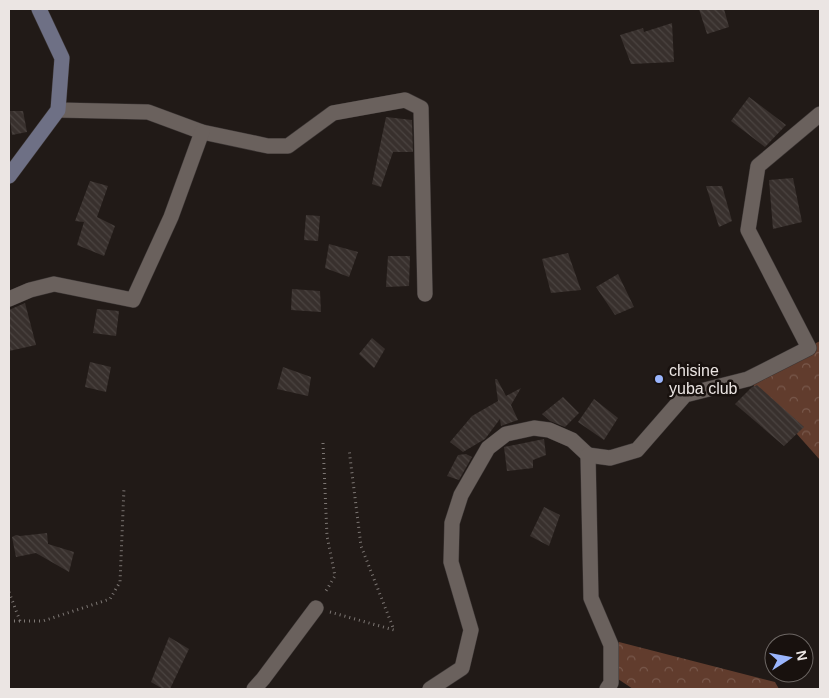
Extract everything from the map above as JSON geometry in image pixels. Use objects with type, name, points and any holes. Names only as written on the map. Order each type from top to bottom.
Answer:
[{"type":"street","points":[[9,176],[58,110],[62,58],[39,9]]},
{"type":"street","points":[[58,110],[148,112],[202,132],[268,146],[288,146],[332,113],[405,100],[421,108],[425,294]]},
{"type":"street","points":[[430,689],[462,668],[471,630],[451,562],[452,523],[461,495],[488,448],[506,434],[534,428],[549,430],[572,440],[588,455],[610,458],[637,450],[685,395],[748,379],[809,348],[748,230],[758,166],[820,114]]},
{"type":"street","points":[[9,299],[30,290],[54,284],[133,300],[172,217],[202,132]]},
{"type":"street","points":[[588,455],[591,598],[611,644],[611,683],[607,689]]},
{"type":"street","points":[[254,689],[316,608]]},
{"type":"path","points":[[323,443],[327,536],[335,576],[316,608],[394,630],[361,546],[349,449]]},
{"type":"path","points":[[9,621],[42,621],[110,600],[120,582],[124,488]]},
{"type":"path","points":[[9,592],[20,621]]},
{"type":"green space","points":[[820,341],[820,460],[748,379]]},
{"type":"green space","points":[[619,642],[764,679],[764,683],[776,683],[779,689],[633,689],[609,673],[605,656]]},
{"type":"building","points":[[699,9],[724,9],[729,27],[707,34]]},
{"type":"building","points":[[672,23],[674,62],[631,64],[620,35],[643,28],[644,32]]},
{"type":"building","points":[[749,97],[786,125],[765,147],[731,121]]},
{"type":"building","points":[[9,111],[23,111],[27,132],[12,135]]},
{"type":"building","points":[[386,117],[412,120],[413,152],[393,152],[381,187],[372,184]]},
{"type":"building","points":[[793,178],[802,222],[773,229],[769,180]]},
{"type":"building","points":[[90,181],[108,186],[97,217],[115,226],[104,256],[77,245],[84,222],[75,221]]},
{"type":"building","points":[[706,186],[722,186],[732,221],[719,227]]},
{"type":"building","points":[[306,215],[320,216],[318,241],[304,240]]},
{"type":"building","points":[[329,244],[358,252],[349,277],[325,268]]},
{"type":"building","points":[[568,253],[581,290],[551,293],[542,259]]},
{"type":"building","points":[[388,256],[410,256],[409,286],[386,287]]},
{"type":"building","points":[[618,274],[634,307],[615,315],[596,287]]},
{"type":"building","points":[[292,289],[320,291],[321,312],[291,310]]},
{"type":"building","points":[[25,303],[36,345],[9,351],[9,310]]},
{"type":"building","points":[[97,309],[119,311],[116,336],[93,333]]},
{"type":"building","points":[[372,338],[385,349],[374,368],[359,354]]},
{"type":"building","points":[[90,362],[111,367],[106,392],[85,387]]},
{"type":"building","points":[[283,367],[311,377],[308,396],[277,389]]},
{"type":"building","points":[[495,379],[497,379],[506,396],[521,388],[511,405],[518,420],[501,426],[500,419],[485,439],[463,452],[450,442],[472,416],[498,401]]},
{"type":"building","points":[[757,385],[804,427],[784,446],[735,404],[752,387]]},
{"type":"building","points":[[563,397],[579,413],[565,427],[550,421],[542,414]]},
{"type":"building","points":[[594,399],[618,418],[604,440],[578,422]]},
{"type":"building","points":[[544,439],[546,455],[533,460],[533,468],[507,471],[504,447]]},
{"type":"building","points":[[466,454],[472,457],[459,480],[447,476],[458,455]]},
{"type":"building","points":[[544,507],[560,515],[549,546],[530,536]]},
{"type":"building","points":[[47,533],[48,544],[74,552],[69,572],[36,553],[16,557],[12,537],[16,535]]},
{"type":"building","points":[[169,637],[189,649],[170,689],[163,689],[151,682]]},
{"type":"place","name":"chisine yuba club","points":[[659,379]]}]
